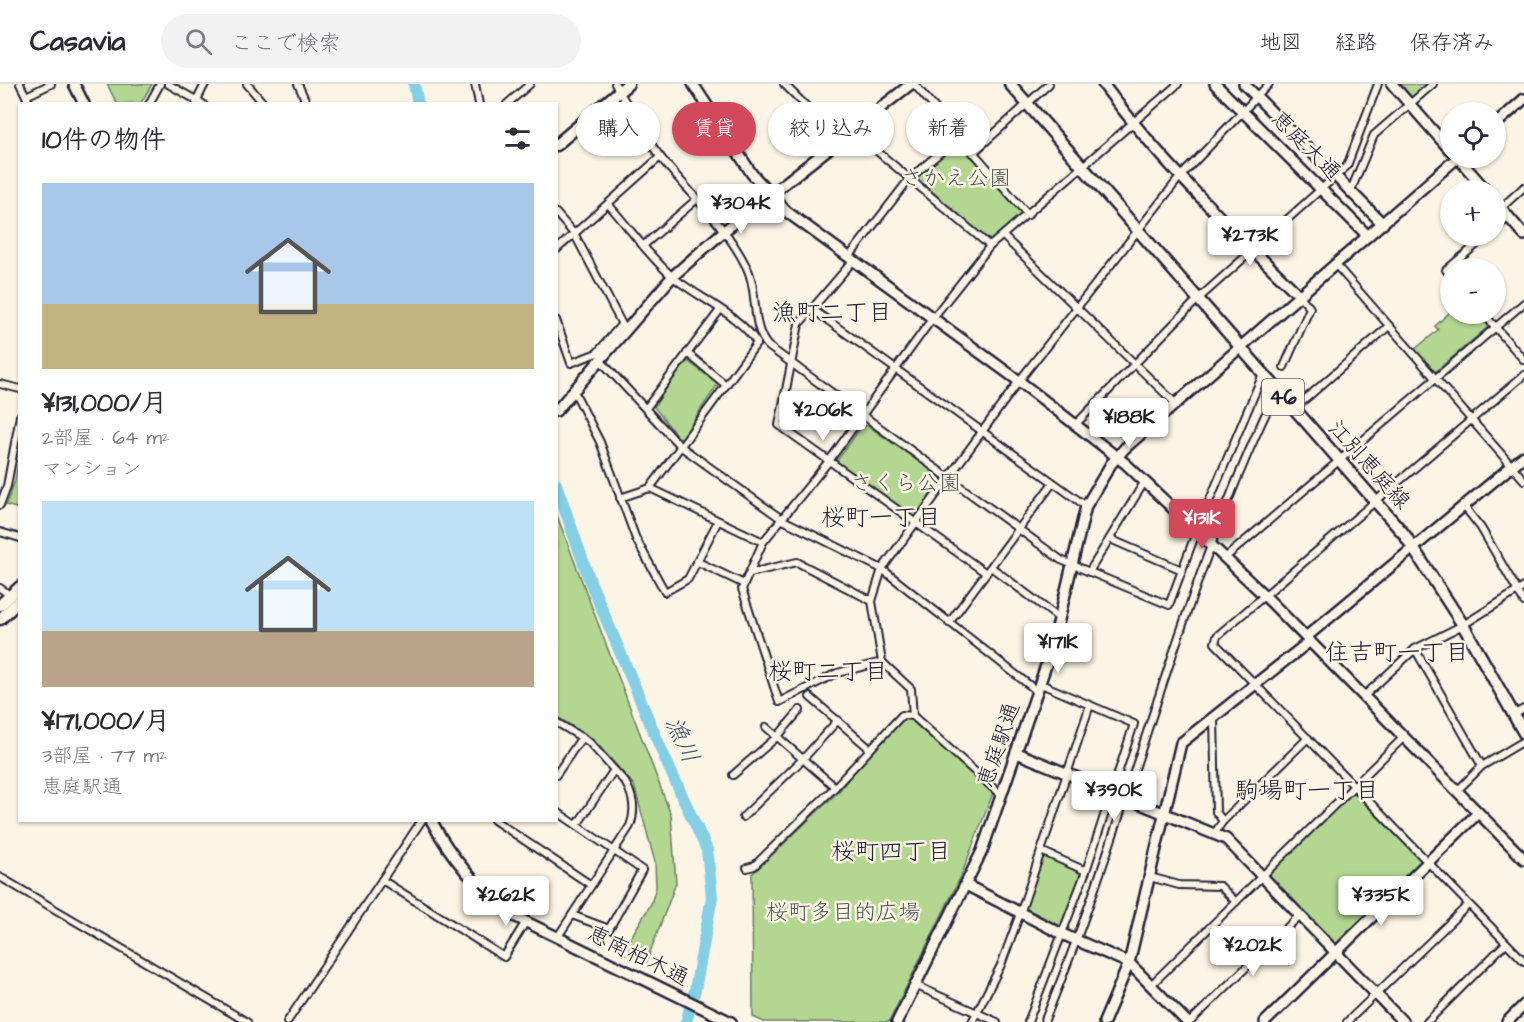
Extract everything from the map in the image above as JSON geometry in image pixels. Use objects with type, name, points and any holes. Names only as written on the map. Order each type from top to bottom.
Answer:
[{"type":"main road","name":"江別恵庭線","points":[[1010,84],[1239,348],[1377,501],[1413,546],[1463,625],[1524,733]]},
{"type":"main road","points":[[558,143],[621,86]]},
{"type":"main road","points":[[0,605],[17,599]]},
{"type":"main road","points":[[0,619],[17,599]]},
{"type":"street","points":[[20,84],[29,102]]},
{"type":"street","points":[[26,96],[51,84]]},
{"type":"street","points":[[74,84],[83,102]]},
{"type":"street","points":[[150,102],[160,84]]},
{"type":"street","points":[[168,84],[196,102],[205,84]]},
{"type":"street","points":[[247,84],[262,102]]},
{"type":"street","points":[[298,84],[306,102]]},
{"type":"street","points":[[475,84],[479,102]]},
{"type":"street","points":[[509,102],[530,84]]},
{"type":"street","points":[[695,84],[734,150],[787,212],[1019,381],[1145,481],[1211,542],[1524,859]]},
{"type":"street","points":[[784,84],[802,102]]},
{"type":"street","points":[[889,102],[912,84],[928,102]]},
{"type":"street","points":[[990,138],[1049,84]]},
{"type":"street","points":[[1103,84],[1133,124],[1180,177],[1310,308],[1284,367]]},
{"type":"street","points":[[882,662],[837,673],[779,702],[742,589],[764,542],[830,461],[932,319],[990,246],[1178,84]]},
{"type":"street","name":"恵庭大通","points":[[1215,84],[1368,236]]},
{"type":"street","name":"恵庭大通","points":[[1244,84],[1383,224]]},
{"type":"street","points":[[913,716],[911,689],[882,662],[872,601],[882,569],[1019,381],[1139,232],[1180,177],[1269,84]]},
{"type":"street","points":[[1076,424],[1198,299],[1251,249],[1322,190],[1347,166],[1378,84]]},
{"type":"street","points":[[1392,84],[1440,139]]},
{"type":"street","points":[[1351,190],[1374,135],[1433,84]]},
{"type":"street","points":[[621,86],[660,157],[724,231],[743,259],[753,281],[757,318],[763,340],[791,364],[1061,560],[1169,605],[1197,530],[1263,374]]},
{"type":"street","points":[[1506,115],[1524,99]]},
{"type":"street","points":[[558,326],[571,363],[597,353],[624,328],[672,276],[724,231],[821,156]]},
{"type":"street","points":[[883,156],[990,246]]},
{"type":"street","points":[[936,156],[910,178],[851,259],[799,324],[779,425],[986,573]]},
{"type":"street","points":[[976,156],[1028,215]]},
{"type":"street","points":[[558,248],[660,157]]},
{"type":"street","name":"恵庭駅通","points":[[897,1022],[982,851],[1061,620],[1086,506],[1117,457],[1446,168]]},
{"type":"street","points":[[1466,168],[1477,180]]},
{"type":"street","points":[[1506,199],[1524,187]]},
{"type":"street","points":[[645,245],[697,199]]},
{"type":"street","points":[[608,204],[672,276],[753,336],[757,343],[650,488],[620,498]]},
{"type":"street","points":[[1506,214],[1524,235]]},
{"type":"street","points":[[558,215],[575,235],[624,328]]},
{"type":"street","points":[[1003,236],[1176,404]]},
{"type":"street","points":[[1460,258],[1475,246]]},
{"type":"street","points":[[1336,265],[1524,480]]},
{"type":"street","points":[[1226,557],[1524,303]]},
{"type":"street","points":[[812,309],[1052,484],[1086,506]]},
{"type":"street","points":[[647,407],[720,310]]},
{"type":"street","points":[[1493,324],[1524,360]]},
{"type":"street","points":[[1294,409],[1389,326]]},
{"type":"street","points":[[558,409],[601,361],[624,328]]},
{"type":"street","points":[[687,353],[726,384]]},
{"type":"street","points":[[601,361],[647,407],[680,446],[783,520],[882,569],[949,623],[1039,688],[1090,705],[1134,724],[1086,871],[1028,1022]]},
{"type":"street","points":[[1524,375],[1266,597],[1217,636],[1215,643],[1524,962]]},
{"type":"street","points":[[0,384],[18,388]]},
{"type":"street","points":[[1044,1022],[1078,942],[1211,542],[1253,438],[1277,390]]},
{"type":"street","points":[[571,395],[600,442],[636,539],[665,592],[688,579],[718,521]]},
{"type":"street","points":[[0,505],[7,486],[18,427]]},
{"type":"street","points":[[1104,1022],[1129,963],[1180,743],[1255,686],[1413,546],[1524,456]]},
{"type":"street","points":[[1089,572],[1145,481]]},
{"type":"street","points":[[949,623],[1052,484]]},
{"type":"street","points":[[650,488],[764,542]]},
{"type":"street","points":[[1463,505],[1481,528],[1521,590],[1524,602]]},
{"type":"street","points":[[0,532],[18,536]]},
{"type":"street","points":[[1110,538],[1182,570]]},
{"type":"street","points":[[698,562],[744,584]]},
{"type":"street","points":[[750,573],[797,562],[872,601]]},
{"type":"street","points":[[991,567],[1061,620]]},
{"type":"street","points":[[0,588],[17,599]]},
{"type":"street","points":[[1364,696],[1415,649],[1463,625],[1521,590]]},
{"type":"street","points":[[1415,649],[1482,766]]},
{"type":"street","points":[[810,697],[870,748]]},
{"type":"street","points":[[972,1022],[1001,965],[1090,705]]},
{"type":"street","points":[[1513,715],[1524,709]]},
{"type":"street","points":[[733,775],[778,736],[800,710]]},
{"type":"street","points":[[747,868],[754,866],[836,787],[902,715],[913,716],[1002,796]]},
{"type":"street","points":[[1214,717],[1216,812],[1223,821]]},
{"type":"street","points":[[743,817],[804,759],[838,720]]},
{"type":"street","points":[[557,938],[630,826],[633,810],[629,789],[614,770],[582,737],[558,723]]},
{"type":"street","points":[[766,727],[836,787]]},
{"type":"street","points":[[558,772],[582,737]]},
{"type":"street","points":[[1151,985],[1404,737]]},
{"type":"street","points":[[1214,834],[1223,821],[1308,738]]},
{"type":"street","points":[[1457,791],[1482,766],[1524,741]]},
{"type":"street","points":[[1017,753],[1226,839],[1403,1022]]},
{"type":"street","points":[[578,825],[614,770]]},
{"type":"street","points":[[558,813],[642,870],[609,929],[572,915]]},
{"type":"street","points":[[1265,1022],[1478,813]]},
{"type":"street","points":[[287,1022],[421,822]]},
{"type":"street","name":"恵南柏木通","points":[[432,822],[450,852],[481,889],[525,923],[731,1022]]},
{"type":"street","points":[[497,822],[591,885]]},
{"type":"street","points":[[1041,851],[1086,871]]},
{"type":"street","points":[[0,877],[247,1022]]},
{"type":"street","points":[[1150,877],[1179,885],[1220,886],[1236,902]]},
{"type":"street","points":[[382,880],[504,957],[525,923]]},
{"type":"street","points":[[966,885],[1078,942],[1129,963],[1189,1022],[1299,916]]},
{"type":"street","points":[[1347,1022],[1468,904]]},
{"type":"street","points":[[1427,1022],[1506,944]]},
{"type":"street","points":[[915,985],[997,1022]]},
{"type":"street","points":[[1507,1022],[1524,1005]]},
{"type":"green space","points":[[107,84],[152,84],[142,102],[116,102]]},
{"type":"green space","points":[[1397,84],[1428,84],[1411,98]]},
{"type":"green space","name":"さかえ公園","points":[[942,156],[971,156],[1021,212],[1021,216],[989,242],[916,177]]},
{"type":"green space","points":[[1440,321],[1440,324],[1487,324],[1489,326],[1435,372],[1414,350],[1438,330],[1435,326]]},
{"type":"green space","points":[[684,362],[689,362],[718,384],[682,438],[678,437],[654,407]]},
{"type":"green space","name":"さくら公園","points":[[862,426],[868,426],[942,478],[914,519],[836,462]]},
{"type":"green space","points":[[18,462],[18,508],[6,505],[15,481]]},
{"type":"green space","points":[[558,518],[671,815],[676,883],[646,963],[622,952],[651,904],[656,887],[655,862],[634,785],[592,738],[558,718]]},
{"type":"green space","name":"桜町多目的広場","points":[[903,719],[911,720],[993,793],[961,876],[889,1022],[764,1022],[753,1017],[752,874],[840,790],[870,750]]},
{"type":"green space","points":[[1352,793],[1421,860],[1421,864],[1337,945],[1334,945],[1269,880],[1268,875]]},
{"type":"green space","points":[[1044,856],[1081,873],[1062,928],[1025,909]]},
{"type":"waterway","name":"漁川","points":[[414,84],[418,102]]},
{"type":"waterway","name":"漁川","points":[[558,490],[590,581],[667,763],[707,850],[712,897],[695,990],[686,1022]]},
{"type":"district","name":"漁町二丁目","points":[[832,313]]},
{"type":"district","name":"桜町一丁目","points":[[881,518]]},
{"type":"district","name":"住吉町一丁目","points":[[1397,653]]},
{"type":"district","name":"桜町二丁目","points":[[828,672]]},
{"type":"district","name":"駒場町一丁目","points":[[1307,791]]},
{"type":"district","name":"桜町四丁目","points":[[891,852]]}]
